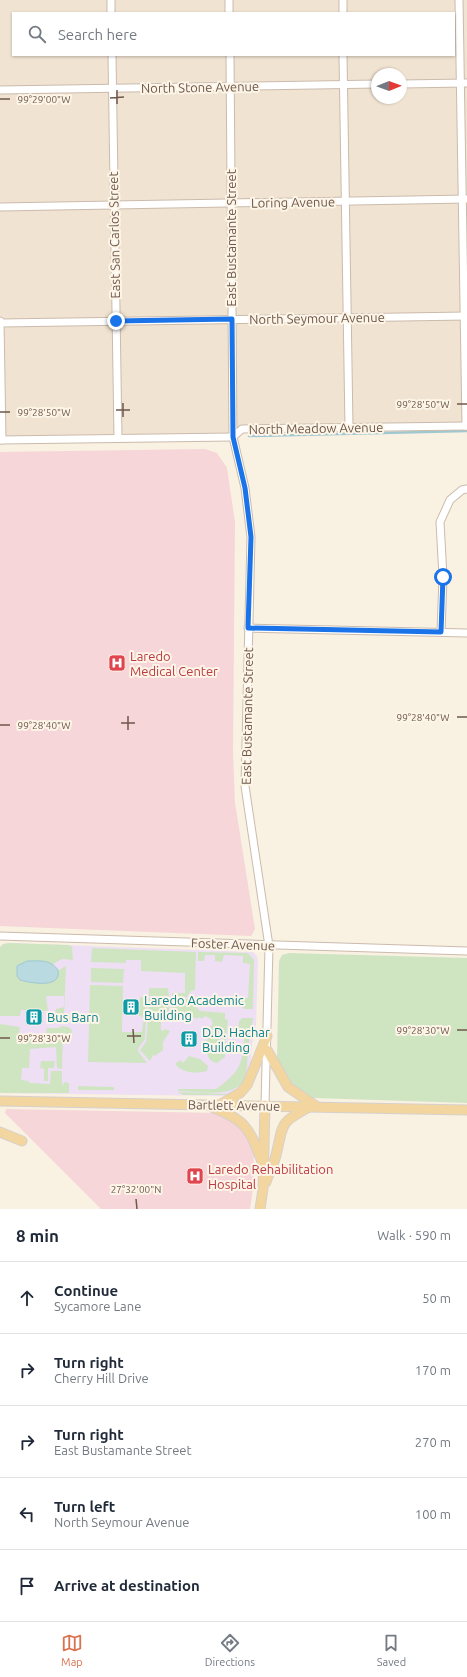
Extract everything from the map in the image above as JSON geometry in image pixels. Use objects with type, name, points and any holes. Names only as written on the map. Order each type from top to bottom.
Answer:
[{"type":"main road","points":[[221,1104],[240,1092],[247,1085],[267,1036]]},
{"type":"main road","points":[[263,1189],[276,1156],[279,1137],[283,1127],[291,1117],[314,1106],[288,1087],[267,1050]]},
{"type":"main road","name":"Bartlett Avenue","points":[[0,1101],[221,1104],[467,1110]]},
{"type":"main road","points":[[205,1104],[233,1115],[244,1124],[252,1136],[264,1168]]},
{"type":"main road","name":"East Bustamante Street","points":[[260,1209],[263,1189],[265,1105]]},
{"type":"main road","points":[[0,1132],[22,1141]]},
{"type":"street","points":[[111,0],[111,12]]},
{"type":"street","points":[[229,0],[229,12]]},
{"type":"street","points":[[343,0],[343,12]]},
{"type":"street","points":[[459,0],[464,83],[466,426]]},
{"type":"street","name":"East San Carlos Street","points":[[112,56],[118,438]]},
{"type":"street","name":"East Bustamante Street","points":[[230,56],[233,437],[250,514],[251,549],[245,786],[269,946],[265,1105]]},
{"type":"street","points":[[344,56],[349,427]]},
{"type":"street","points":[[407,84],[464,83]]},
{"type":"street","name":"North Stone Avenue","points":[[0,90],[371,84]]},
{"type":"street","name":"Loring Avenue","points":[[0,207],[465,199]]},
{"type":"street","name":"North Seymour Avenue","points":[[0,322],[466,316]]},
{"type":"street","points":[[0,322],[1,440]]},
{"type":"street","name":"North Meadow Avenue","points":[[1,440],[233,437],[242,429],[466,426]]},
{"type":"street","points":[[441,632],[443,577],[440,522],[450,500],[462,490],[467,489]]},
{"type":"street","points":[[248,628],[467,632]]},
{"type":"street","name":"Foster Avenue","points":[[0,936],[269,946],[467,951]]},
{"type":"shaded area","points":[[0,0],[467,0],[467,426],[242,429],[233,437],[0,440]]},
{"type":"shaded area","name":"Laredo Medical Center","points":[[205,449],[217,453],[227,468],[235,522],[233,752],[235,803],[255,929],[251,936],[0,926],[0,452]]},
{"type":"shaded area","points":[[3,944],[253,952],[257,956],[258,961],[256,1026],[252,1044],[250,1073],[238,1092],[223,1096],[0,1093],[0,947]]},
{"type":"shaded area","points":[[6,1109],[218,1113],[245,1129],[254,1153],[253,1188],[250,1209],[101,1209],[5,1113]]},
{"type":"green space","points":[[3,944],[69,945],[72,947],[73,960],[62,959],[51,965],[56,972],[66,966],[64,1016],[71,1017],[72,1019],[55,1016],[56,1009],[64,1007],[64,996],[46,996],[48,1011],[21,1010],[20,1016],[0,1016],[0,947]]},
{"type":"green space","points":[[92,948],[196,952],[195,990],[191,991],[187,997],[172,996],[172,993],[185,993],[185,973],[141,971],[141,960],[126,960],[126,963],[91,962]]},
{"type":"green space","points":[[198,952],[248,953],[254,960],[253,1009],[244,1009],[241,1005],[242,998],[248,998],[250,964],[243,963],[243,956],[224,955],[222,962],[215,961],[215,955],[205,955],[204,961],[198,961]]},
{"type":"green space","points":[[289,953],[467,958],[467,1103],[314,1098],[295,1091],[277,1060],[279,961],[282,955]]},
{"type":"green space","points":[[91,968],[124,969],[123,983],[91,982]]},
{"type":"green space","points":[[90,985],[123,986],[122,1032],[142,1032],[143,1022],[146,1020],[145,1039],[138,1051],[147,1063],[88,1062]]},
{"type":"green space","points":[[149,988],[168,988],[169,996],[149,996]]},
{"type":"green space","points":[[140,997],[147,998],[146,1018],[139,1016]]},
{"type":"green space","points":[[149,998],[169,998],[169,1012],[162,1012],[161,1019],[148,1018]]},
{"type":"green space","points":[[172,998],[194,999],[194,1005],[200,1011],[225,1013],[225,1019],[228,1020],[226,1040],[221,1039],[226,1035],[222,1030],[217,1034],[210,1027],[213,1024],[211,1019],[205,1016],[202,1019],[199,1017],[196,1019],[194,1017],[188,1022],[181,1021],[178,1015],[182,1013],[181,1012],[171,1012]]},
{"type":"green space","points":[[242,1018],[253,1018],[248,1045],[246,1074],[241,1084],[226,1092],[206,1093],[178,1091],[178,1089],[216,1089],[232,1076],[237,1070],[242,1057],[245,1030],[238,1029],[239,1021]]},
{"type":"green space","points":[[148,1020],[161,1021],[161,1030],[163,1031],[165,1029],[170,1031],[163,1042],[163,1050],[155,1056],[153,1055],[150,1061],[140,1050],[146,1042]]},
{"type":"green space","points":[[0,1024],[20,1027],[19,1034],[63,1035],[62,1069],[57,1068],[56,1047],[30,1049],[29,1068],[22,1068],[21,1080],[29,1081],[29,1083],[50,1084],[51,1071],[62,1071],[62,1085],[64,1082],[69,1083],[69,1093],[0,1093]]},
{"type":"green space","points":[[62,1026],[68,1027],[72,1030],[70,1042],[65,1042],[65,1033],[46,1033],[47,1028],[59,1028]]},
{"type":"green space","points":[[213,1032],[221,1041],[226,1041],[225,1057],[217,1063],[211,1060],[207,1051],[206,1041]]},
{"type":"green space","points":[[189,1056],[200,1059],[208,1066],[207,1071],[189,1072],[181,1069],[175,1064],[180,1060],[183,1063]]},
{"type":"green space","points":[[41,1061],[55,1061],[54,1068],[48,1068],[48,1081],[44,1081],[44,1069],[40,1068]]},
{"type":"green space","points":[[78,1086],[114,1087],[114,1090],[78,1090]]},
{"type":"green space","points":[[242,1088],[228,1095],[183,1095],[178,1092],[228,1094]]},
{"type":"water","points":[[27,961],[48,962],[55,966],[58,970],[58,976],[55,980],[45,983],[20,980],[17,976],[17,966]]},
{"type":"waterway","points":[[249,436],[467,431]]},
{"type":"place","name":"Laredo Medical Center","points":[[117,663]]},
{"type":"place","name":"Laredo Academic Building","points":[[131,1007]]},
{"type":"place","name":"Bus Barn","points":[[34,1017]]},
{"type":"place","name":"D.D. Hachar Building","points":[[189,1039]]},
{"type":"place","name":"Laredo Rehabilitation Hospital","points":[[195,1176]]},
{"type":"route","points":[[116,321],[232,319],[233,437],[250,514],[251,555],[248,628],[441,632],[443,577]]}]
